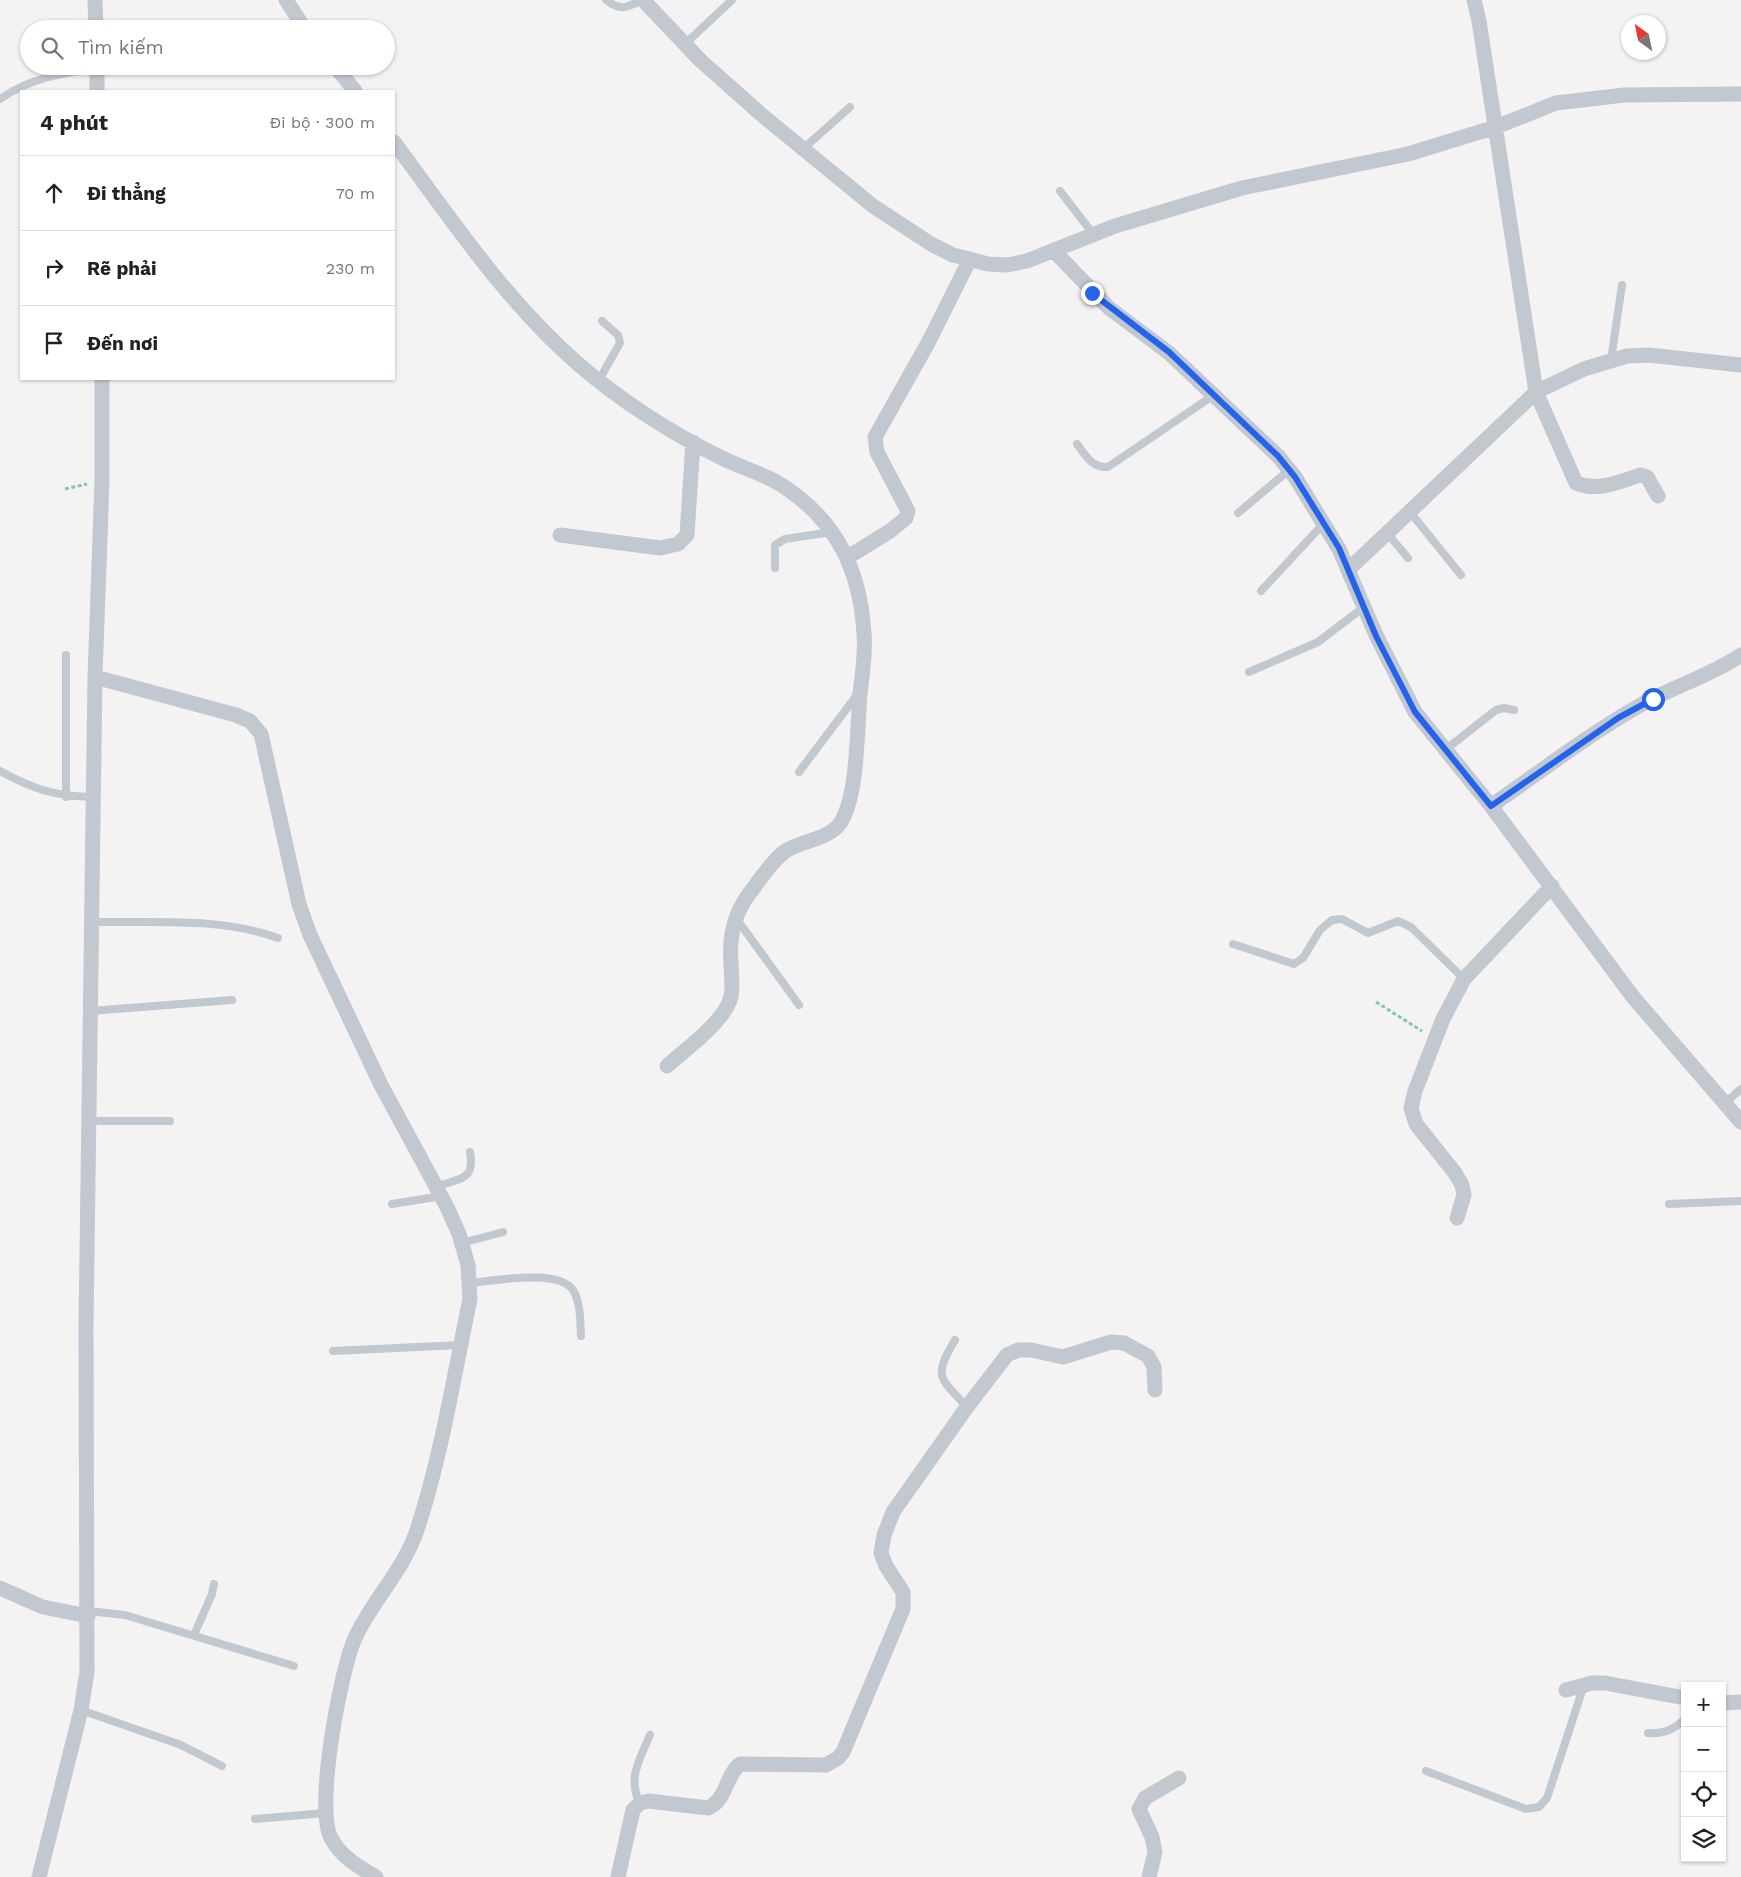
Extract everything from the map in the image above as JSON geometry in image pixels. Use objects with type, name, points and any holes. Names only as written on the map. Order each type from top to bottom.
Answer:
[{"type":"street","points":[[95,0],[96,20]]},
{"type":"street","points":[[286,0],[299,20]]},
{"type":"street","points":[[642,0],[685,44],[763,116],[873,206],[908,231],[953,254],[988,264],[1007,265],[1027,261],[1115,226],[1212,196],[1269,182],[1408,154],[1496,127],[1556,103],[1624,95],[1741,94]]},
{"type":"street","points":[[1474,0],[1496,127],[1536,392],[1576,483],[1585,487],[1598,487],[1640,475],[1647,477],[1658,496]]},
{"type":"street","points":[[97,75],[97,90]]},
{"type":"street","points":[[342,75],[354,90]]},
{"type":"street","points":[[395,143],[517,304],[547,336],[599,380],[693,442],[785,487],[817,514],[832,532],[848,557],[859,597],[865,635],[851,787],[841,823],[831,832],[784,852],[744,901],[730,938],[732,977],[730,1000],[705,1031],[666,1066]]},
{"type":"street","points":[[1054,251],[1092,293],[1169,352],[1278,456],[1290,470],[1339,548],[1364,607],[1404,693],[1415,712],[1491,806],[1634,997],[1741,1122]]},
{"type":"street","points":[[848,557],[890,531],[906,518],[908,511],[877,452],[875,437],[928,343],[970,259]]},
{"type":"street","points":[[1348,570],[1536,392],[1584,369],[1611,360],[1650,355],[1741,365]]},
{"type":"street","points":[[39,1877],[82,1710],[87,1672],[86,1326],[88,1121],[95,677],[102,481],[102,380]]},
{"type":"street","points":[[560,535],[660,548],[678,544],[687,535],[693,442]]},
{"type":"street","points":[[1491,806],[1618,718],[1718,669],[1741,655]]},
{"type":"street","points":[[95,677],[236,715],[256,726],[261,734],[300,904],[310,935],[381,1085],[440,1191],[462,1242],[471,1283],[470,1299],[441,1440],[418,1529],[396,1574],[364,1621],[349,1658],[332,1736],[325,1813],[332,1838],[351,1862],[367,1875]]},
{"type":"street","points":[[1457,1218],[1464,1195],[1462,1185],[1456,1173],[1416,1124],[1412,1108],[1415,1091],[1435,1040],[1464,979],[1552,886]]},
{"type":"street","points":[[618,1877],[633,1810],[640,1803],[649,1801],[708,1808],[718,1800],[734,1770],[740,1764],[750,1762],[813,1766],[826,1765],[838,1758],[846,1746],[903,1609],[903,1592],[880,1553],[884,1535],[893,1512],[966,1407],[1007,1355],[1018,1350],[1031,1350],[1063,1357],[1111,1342],[1124,1343],[1148,1356],[1156,1374],[1155,1390]]},
{"type":"street","points":[[0,1588],[43,1606],[88,1614]]},
{"type":"street","points":[[1566,1690],[1584,1685],[1605,1683],[1624,1685],[1681,1697]]},
{"type":"street","points":[[1726,1703],[1741,1702]]},
{"type":"street","points":[[1149,1877],[1155,1852],[1152,1837],[1140,1809],[1145,1798],[1179,1778]]},
{"type":"lane","points":[[606,0],[616,7],[624,9],[642,0]]},
{"type":"lane","points":[[685,44],[732,0]]},
{"type":"lane","points":[[0,99],[14,89],[50,75]]},
{"type":"lane","points":[[804,149],[850,107]]},
{"type":"lane","points":[[1060,191],[1094,235]]},
{"type":"lane","points":[[1611,360],[1622,285]]},
{"type":"lane","points":[[599,380],[620,343],[618,335],[602,321]]},
{"type":"lane","points":[[1077,444],[1088,459],[1098,467],[1108,467],[1214,395]]},
{"type":"lane","points":[[1238,513],[1290,470]]},
{"type":"lane","points":[[1410,512],[1461,575]]},
{"type":"lane","points":[[1261,591],[1324,523]]},
{"type":"lane","points":[[775,568],[775,545],[785,539],[832,532]]},
{"type":"lane","points":[[1387,533],[1408,558]]},
{"type":"lane","points":[[1249,672],[1318,642],[1364,607]]},
{"type":"lane","points":[[66,655],[66,796]]},
{"type":"lane","points":[[799,772],[860,692]]},
{"type":"lane","points":[[1445,750],[1496,710],[1514,710]]},
{"type":"lane","points":[[0,771],[36,790],[66,796],[94,797]]},
{"type":"lane","points":[[736,918],[799,1004]]},
{"type":"lane","points":[[1233,944],[1294,964],[1303,958],[1320,930],[1332,920],[1342,919],[1368,933],[1398,921],[1411,927],[1464,979]]},
{"type":"lane","points":[[92,922],[227,925],[251,928],[278,938]]},
{"type":"lane","points":[[90,1012],[232,1000]]},
{"type":"lane","points":[[1725,1103],[1741,1089]]},
{"type":"lane","points":[[88,1121],[170,1121]]},
{"type":"lane","points":[[392,1204],[440,1191],[469,1173],[472,1167],[470,1152]]},
{"type":"lane","points":[[1669,1204],[1741,1200]]},
{"type":"lane","points":[[462,1242],[503,1232]]},
{"type":"lane","points":[[471,1283],[551,1277],[564,1282],[572,1288],[578,1303],[581,1336]]},
{"type":"lane","points":[[955,1340],[941,1364],[941,1374],[944,1383],[966,1407]]},
{"type":"lane","points":[[332,1351],[460,1345]]},
{"type":"lane","points":[[194,1635],[212,1594],[214,1584]]},
{"type":"lane","points":[[88,1614],[114,1612],[294,1666]]},
{"type":"lane","points":[[1426,1771],[1526,1810],[1539,1807],[1547,1798],[1584,1685]]},
{"type":"lane","points":[[82,1710],[181,1745],[222,1766]]},
{"type":"lane","points":[[1648,1733],[1660,1734],[1673,1730],[1681,1723]]},
{"type":"lane","points":[[640,1803],[635,1793],[634,1775],[650,1735]]},
{"type":"lane","points":[[255,1819],[325,1813]]},
{"type":"path","points":[[1376,1002],[1435,1040]]},
{"type":"route","points":[[1092,293],[1109,308],[1169,352],[1278,456],[1295,477],[1339,548],[1376,636],[1415,712],[1491,806],[1618,718],[1653,699]]}]
